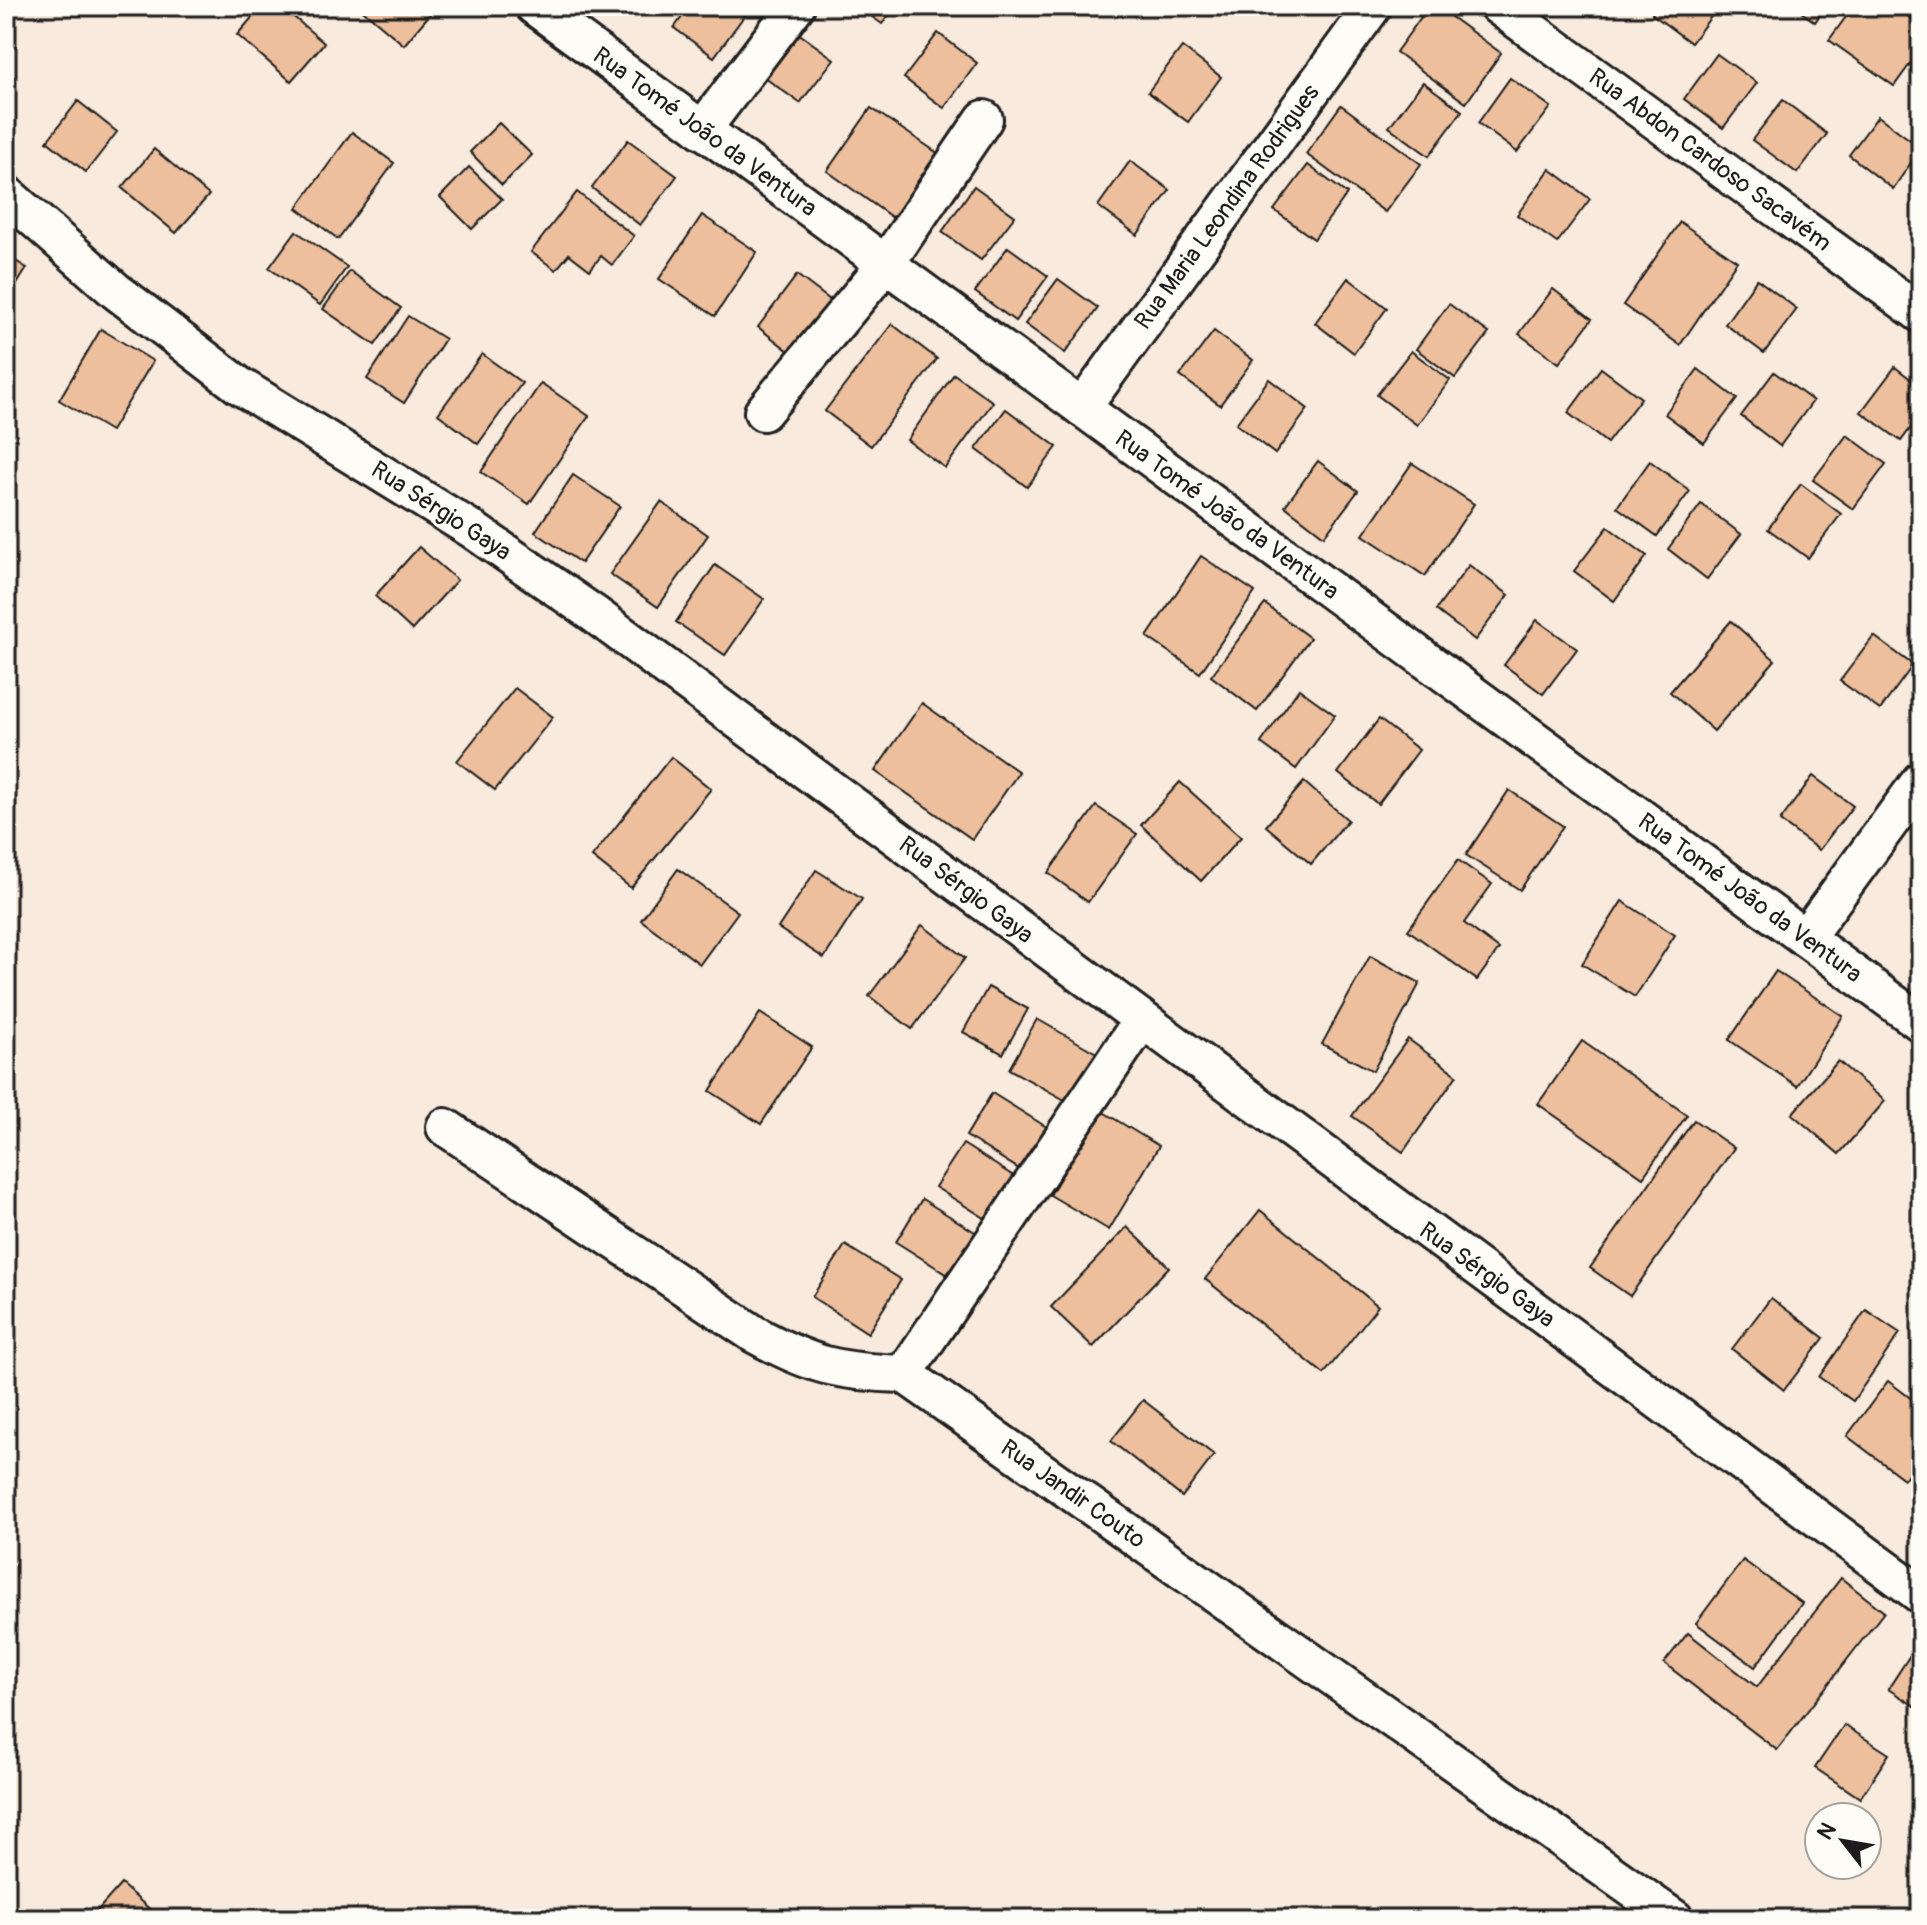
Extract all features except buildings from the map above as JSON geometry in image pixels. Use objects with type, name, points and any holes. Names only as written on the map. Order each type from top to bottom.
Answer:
[{"type":"street","name":"Rua Tomé João da Ventura","points":[[534,6],[1921,1023]]},
{"type":"street","points":[[702,130],[796,6]]},
{"type":"street","name":"Rua Maria Leondina Rodrigues","points":[[1082,408],[1373,6]]},
{"type":"street","name":"Rua Abdon Cardoso Sacavém","points":[[1498,6],[1921,314]]},
{"type":"street","points":[[763,412],[885,265],[984,119]]},
{"type":"street","name":"Rua Sérgio Gaya","points":[[6,194],[116,291],[240,386],[473,530],[594,614],[1921,1595]]},
{"type":"street","points":[[1805,938],[1921,780]]},
{"type":"street","points":[[445,1127],[754,1334],[800,1360],[844,1372],[904,1374],[1142,1020]]},
{"type":"street","name":"Rua Jandir Couto","points":[[904,1374],[1675,1919]]}]
